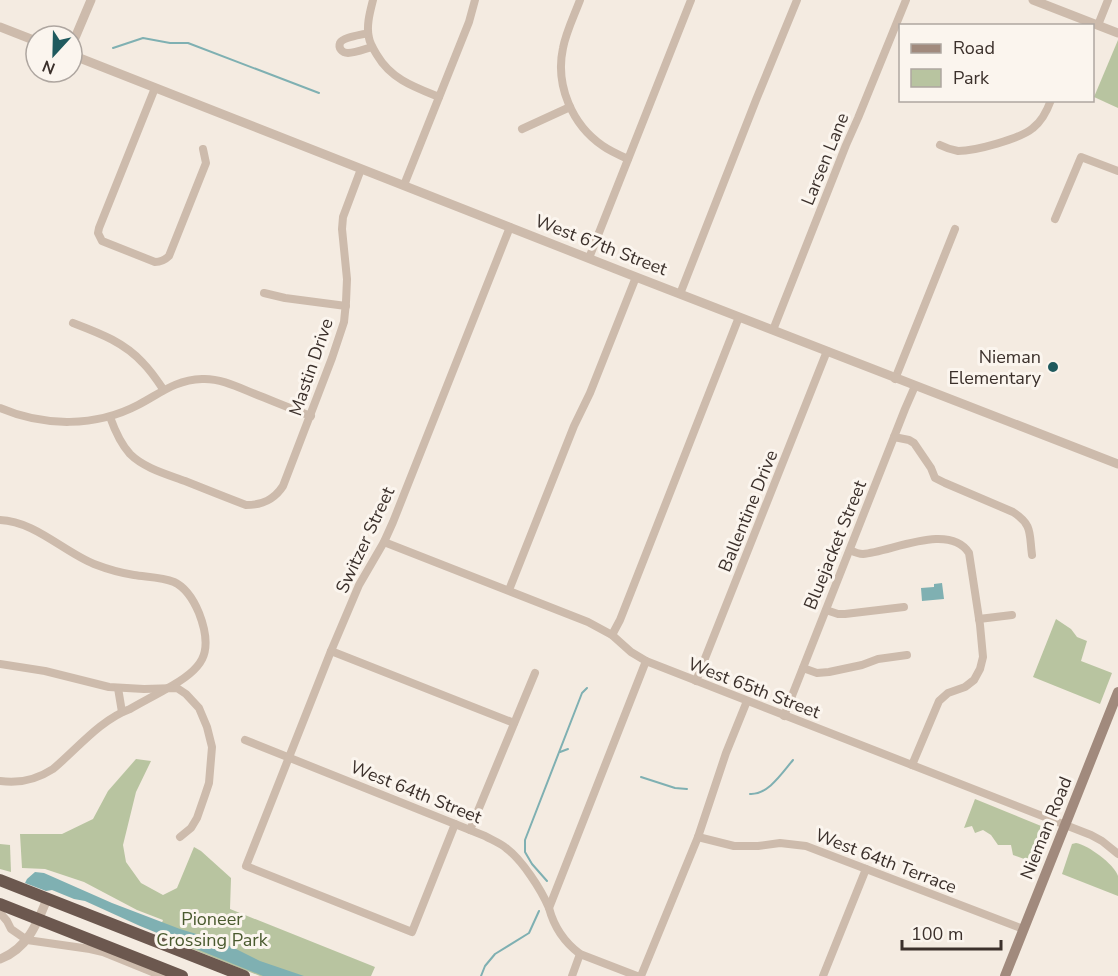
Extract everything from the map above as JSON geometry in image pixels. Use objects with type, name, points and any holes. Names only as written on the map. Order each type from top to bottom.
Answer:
[{"type":"highway","points":[[0,880],[244,976]]},
{"type":"highway","points":[[0,904],[182,976]]},
{"type":"main road","name":"Nieman Road","points":[[1005,976],[1118,692]]},
{"type":"street","points":[[81,24],[91,0]]},
{"type":"street","points":[[372,0],[369,39],[387,69],[405,83],[439,97]]},
{"type":"street","points":[[404,185],[469,22],[475,0]]},
{"type":"street","points":[[580,0],[561,57],[563,85],[570,107],[581,126],[604,147],[628,159]]},
{"type":"street","points":[[589,258],[691,0]]},
{"type":"street","points":[[680,294],[797,0]]},
{"type":"street","name":"Larsen Lane","points":[[773,330],[906,0]]},
{"type":"street","points":[[1033,0],[1080,22]]},
{"type":"street","points":[[1098,25],[1108,0]]},
{"type":"street","points":[[1094,24],[1118,33]]},
{"type":"street","points":[[0,27],[24,36]]},
{"type":"street","points":[[368,33],[343,39],[340,48],[347,53],[372,47]]},
{"type":"street","name":"West 67th Street","points":[[84,60],[1118,464]]},
{"type":"street","points":[[155,87],[99,228],[98,233],[102,241],[155,262],[166,259],[206,163],[203,149]]},
{"type":"street","points":[[940,146],[954,151],[969,150],[1022,135],[1034,128],[1040,121],[1050,102]]},
{"type":"street","points":[[522,129],[570,107]]},
{"type":"street","points":[[1055,219],[1081,157],[1118,171]]},
{"type":"street","name":"Mastin Drive","points":[[110,417],[123,446],[140,462],[246,505],[264,503],[273,498],[283,486],[311,416],[344,322],[347,279],[342,229],[361,169]]},
{"type":"street","name":"Switzer Street","points":[[455,824],[412,932],[246,866],[359,585],[384,542],[510,227]]},
{"type":"street","points":[[896,379],[956,229]]},
{"type":"street","points":[[508,590],[636,277]]},
{"type":"street","points":[[264,293],[346,306]]},
{"type":"street","points":[[612,635],[620,620],[740,317]]},
{"type":"street","points":[[73,322],[104,335],[131,351],[163,389]]},
{"type":"street","name":"Ballentine Drive","points":[[696,681],[827,351]]},
{"type":"street","points":[[0,408],[14,414],[48,421],[87,421],[110,417],[136,406],[173,385],[190,380],[209,379],[221,381],[311,416]]},
{"type":"street","name":"Bluejacket Street","points":[[784,716],[915,386]]},
{"type":"street","points":[[894,437],[914,443],[935,478],[1024,519],[1028,524],[1032,555]]},
{"type":"street","points":[[0,520],[30,528],[95,565],[174,582],[190,595],[206,633],[204,655],[194,671],[183,680],[122,712],[93,733],[43,776],[29,781],[0,781]]},
{"type":"street","points":[[850,550],[862,554],[920,540],[951,541],[968,550],[983,657],[980,669],[974,680],[965,687],[948,693],[939,701],[912,765]]},
{"type":"street","name":"West 65th Street","points":[[384,542],[588,622],[612,635],[646,662],[1091,835],[1118,854]]},
{"type":"street","points":[[826,610],[845,614],[904,607]]},
{"type":"street","points":[[979,619],[1012,615]]},
{"type":"street","points":[[331,651],[514,723]]},
{"type":"street","points":[[803,668],[817,673],[829,672],[878,659],[907,655]]},
{"type":"street","points":[[637,976],[580,954],[560,934],[549,908],[646,662]]},
{"type":"street","points":[[0,664],[45,671],[110,687],[144,689],[169,687],[177,688],[186,694],[199,708],[212,747],[209,783],[205,795],[191,828],[180,837]]},
{"type":"street","points":[[470,830],[535,673]]},
{"type":"street","points":[[118,688],[122,712]]},
{"type":"street","points":[[641,976],[698,837],[726,753],[747,701]]},
{"type":"street","name":"West 64th Street","points":[[245,740],[499,843],[514,855],[542,893],[549,908]]},
{"type":"street","name":"West 64th Terrace","points":[[698,837],[734,846],[780,843],[807,846],[1023,929]]},
{"type":"street","points":[[823,976],[866,869]]},
{"type":"street","points":[[0,959],[15,952],[27,940],[48,899]]},
{"type":"street","points":[[0,913],[11,929],[27,940],[90,949],[162,976]]},
{"type":"street","points":[[572,976],[580,954]]},
{"type":"green space","points":[[1118,40],[1118,108],[1094,97]]},
{"type":"green space","points":[[1056,619],[1071,629],[1077,637],[1087,641],[1081,661],[1112,673],[1100,704],[1033,677]]},
{"type":"green space","name":"Pioneer Crossing Park","points":[[136,759],[151,761],[136,792],[123,845],[126,862],[141,883],[163,895],[177,888],[194,847],[231,878],[230,909],[375,967],[371,976],[260,976],[157,935],[163,920],[137,910],[84,882],[45,869],[22,868],[20,834],[62,834],[93,819],[108,791]]},
{"type":"green space","points":[[975,799],[1046,828],[1047,832],[1035,863],[1013,855],[1011,845],[998,845],[991,835],[983,830],[975,833],[972,826],[964,828]]},
{"type":"green space","points":[[1076,843],[1100,856],[1116,871],[1118,896],[1062,874],[1072,844]]},
{"type":"green space","points":[[0,844],[10,845],[11,872],[0,869]]},
{"type":"water","points":[[942,583],[944,599],[922,601],[921,588],[934,587],[934,584]]},
{"type":"water","points":[[35,872],[44,873],[112,903],[216,940],[260,961],[304,976],[263,976],[85,901],[25,883]]},
{"type":"waterway","points":[[113,48],[143,38],[170,43],[188,43],[319,93]]},
{"type":"waterway","points":[[547,881],[525,852],[525,840],[582,693],[587,688]]},
{"type":"waterway","points":[[560,752],[568,749]]},
{"type":"waterway","points":[[750,794],[769,787],[793,760]]},
{"type":"waterway","points":[[641,777],[675,788],[687,789]]},
{"type":"waterway","points":[[481,976],[485,966],[495,954],[529,933],[539,911]]},
{"type":"place","name":"Nieman Elementary","points":[[1053,367]]}]
